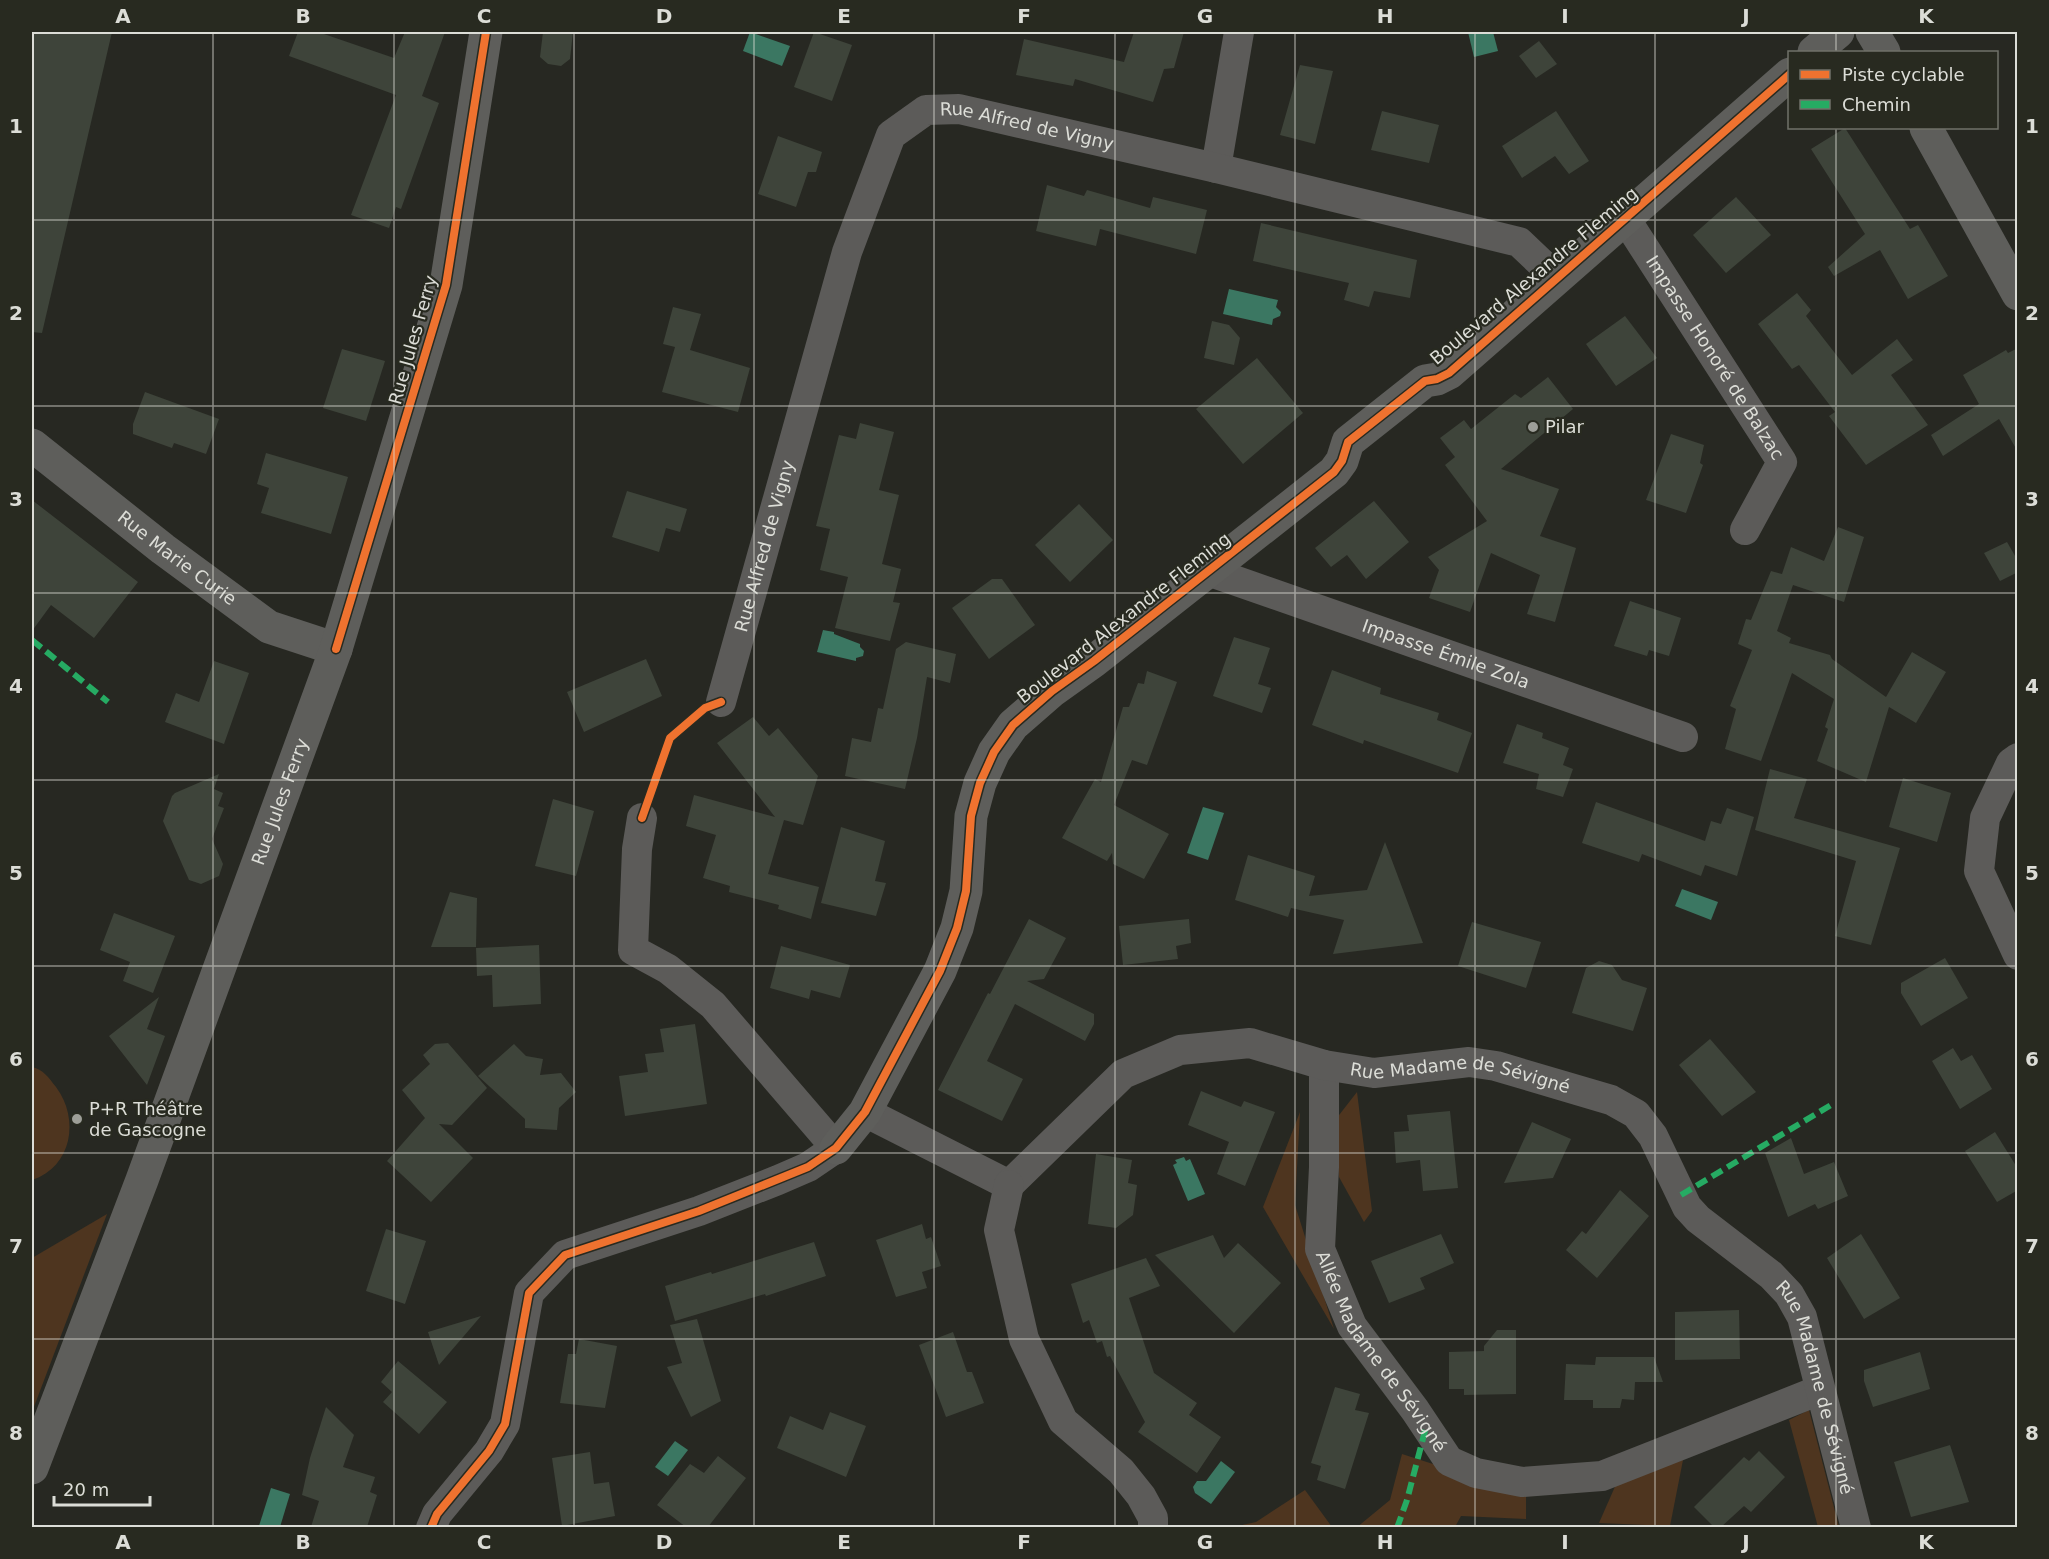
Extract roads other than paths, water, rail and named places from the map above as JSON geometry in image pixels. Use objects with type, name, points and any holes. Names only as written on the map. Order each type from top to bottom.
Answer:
[{"type":"street","name":"Rue Jules Ferry","points":[[32,1468],[142,1180],[336,649],[446,285],[486,32]]},
{"type":"street","points":[[1216,168],[1239,32]]},
{"type":"street","points":[[1815,51],[1838,32]]},
{"type":"street","points":[[1872,32],[1883,51]]},
{"type":"street","name":"Boulevard Alexandre Fleming","points":[[431,1527],[437,1514],[489,1452],[505,1424],[529,1293],[565,1255],[699,1211],[808,1167],[836,1148],[865,1112],[940,971],[957,928],[966,891],[971,816],[981,783],[994,753],[1013,724],[1334,472],[1342,461],[1348,442],[1425,381],[1437,379],[1449,373],[1788,76]]},
{"type":"street","name":"Rue Alfred de Vigny","points":[[722,702],[847,252],[891,135],[926,110],[959,109],[1216,168],[1519,242],[1557,278]]},
{"type":"street","points":[[1927,129],[2018,294]]},
{"type":"street","name":"Impasse Honoré de Balzac","points":[[1625,218],[1782,462],[1745,530]]},
{"type":"street","name":"Rue Marie Curie","points":[[32,445],[163,549],[269,627],[336,649]]},
{"type":"street","name":"Impasse Émile Zola","points":[[1208,571],[1683,737]]},
{"type":"street","points":[[2018,758],[2011,764],[1985,818],[1979,871],[2018,955]]},
{"type":"street","points":[[642,818],[637,849],[633,951],[668,969],[713,1005],[836,1148]]},
{"type":"street","name":"Rue Madame de Sévigné","points":[[1009,1185],[1124,1074],[1180,1050],[1250,1043],[1324,1065],[1374,1073],[1469,1062],[1496,1065],[1611,1100],[1636,1114],[1653,1136],[1687,1207],[1698,1219],[1771,1275],[1789,1294],[1802,1317],[1856,1527]]},
{"type":"street","name":"Allée Madame de Sévigné","points":[[1324,1065],[1324,1167],[1320,1249],[1352,1326],[1415,1410],[1449,1461],[1476,1473],[1522,1482],[1602,1476],[1820,1390]]},
{"type":"street","points":[[865,1112],[1009,1185],[999,1230],[1024,1339],[1063,1421],[1122,1471],[1141,1496],[1153,1518],[1154,1527]]},
{"type":"place","name":"Pilar","points":[[1533,427]]},
{"type":"place","name":"P+R Théâtre de Gascogne","points":[[77,1119]]}]
